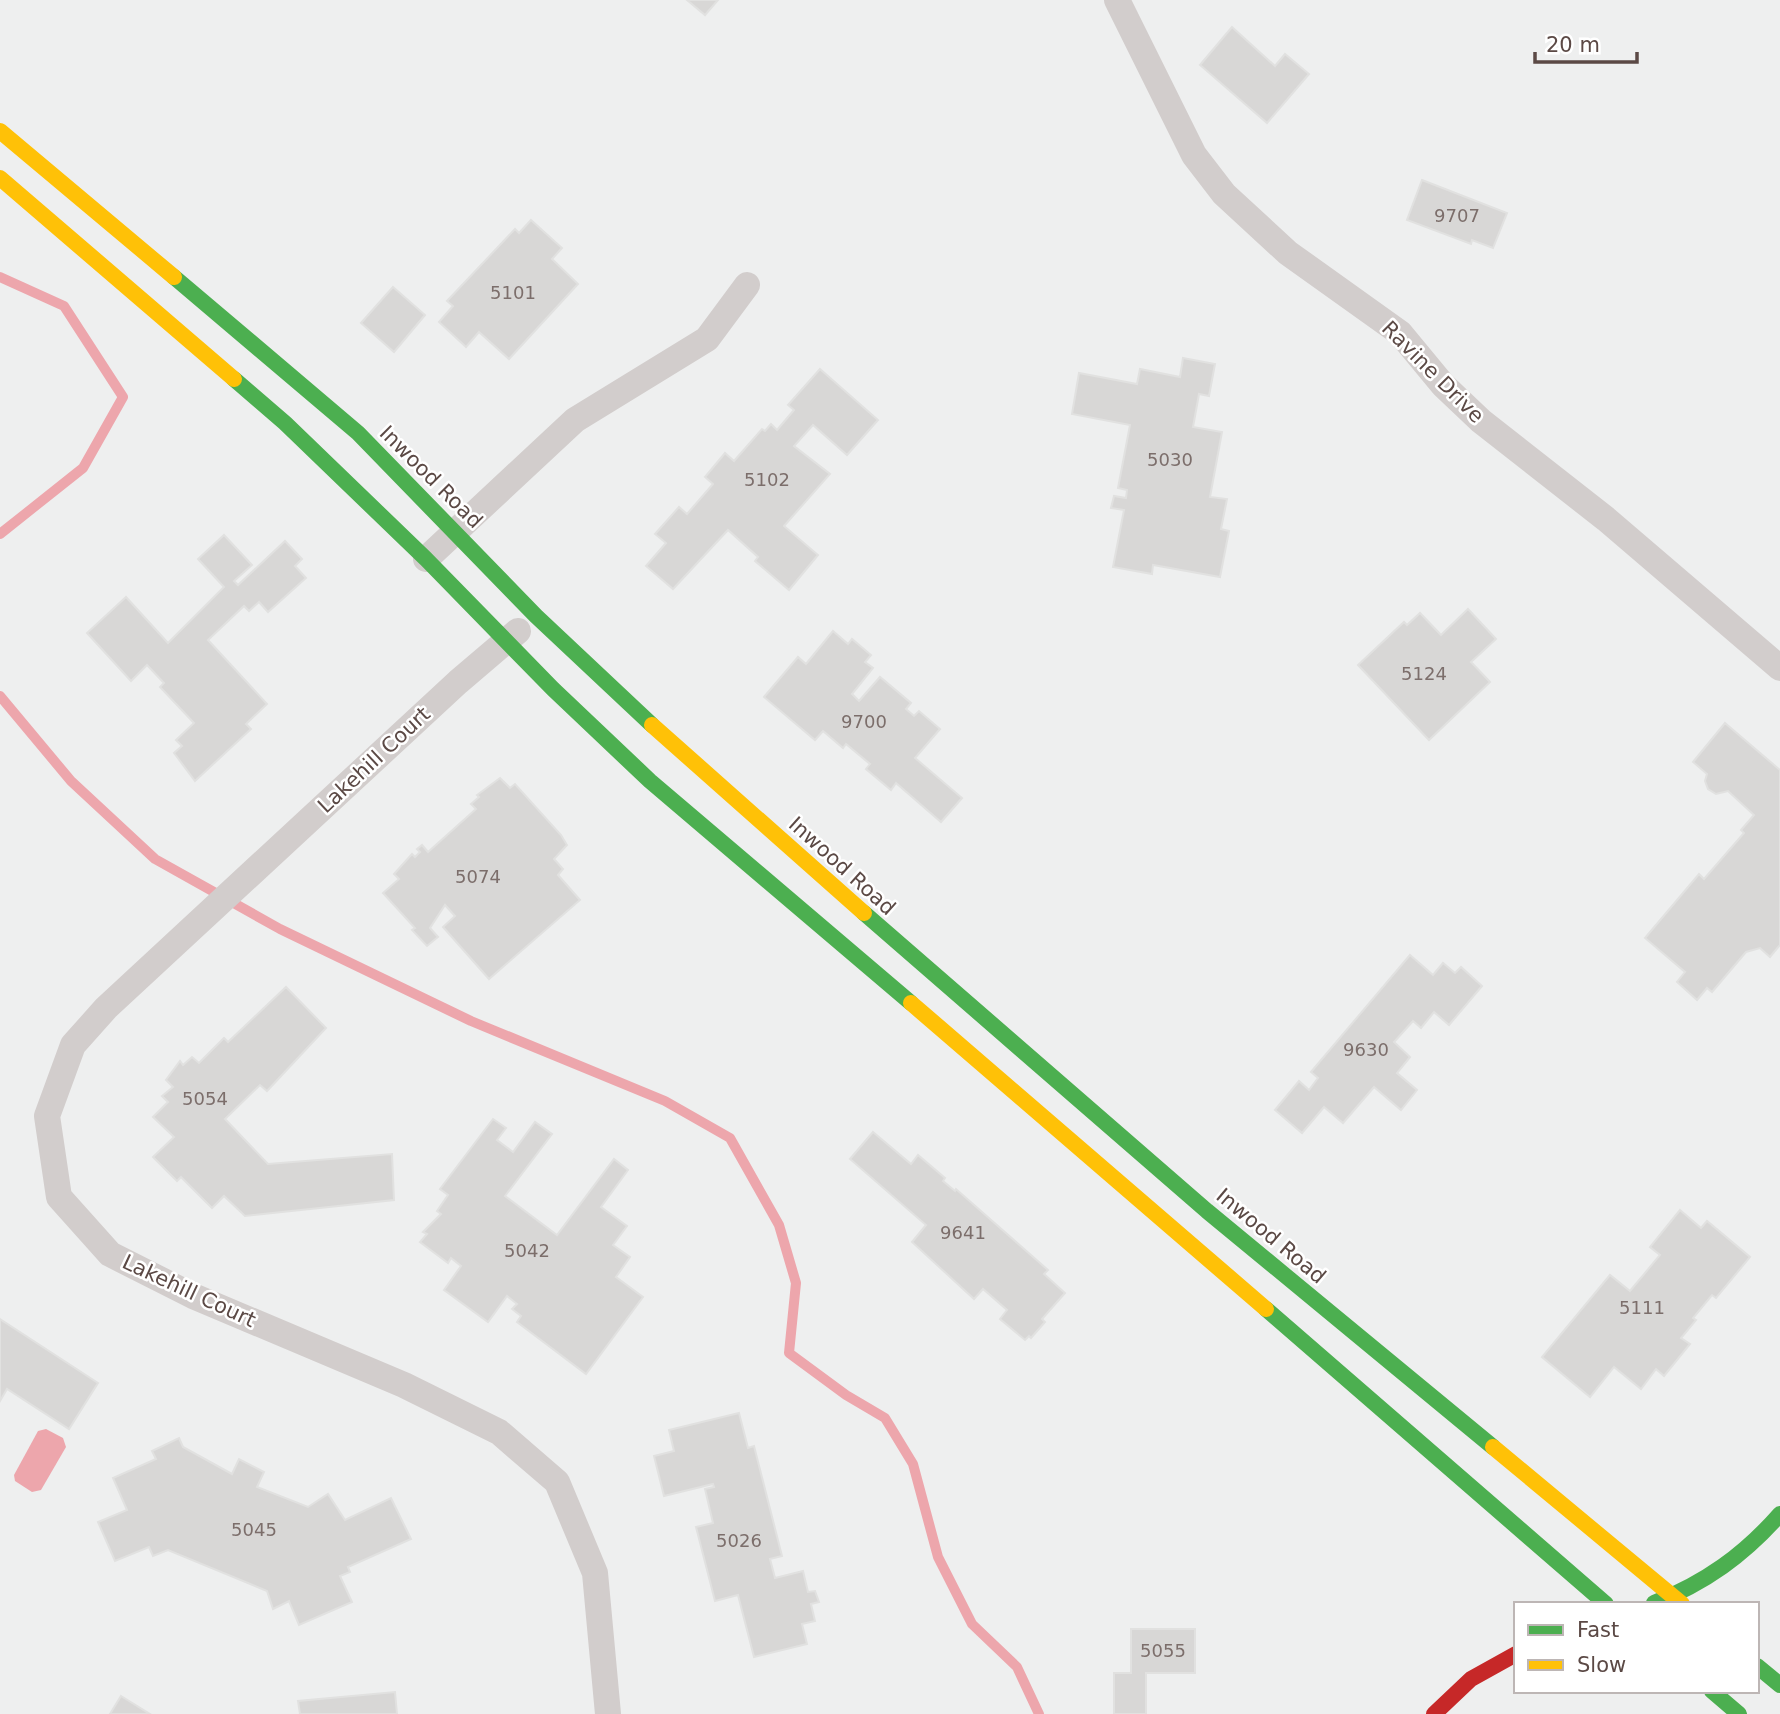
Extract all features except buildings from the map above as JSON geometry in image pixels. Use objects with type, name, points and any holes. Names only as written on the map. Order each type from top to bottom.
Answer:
[{"type":"main road","name":"Inwood Road","points":[[0,131],[94,234],[650,781],[902,971],[1196,1225],[1677,1600]]},
{"type":"main road","name":"Inwood Road","points":[[0,178],[94,234],[358,433],[536,616],[902,971],[1196,1225],[1604,1602]]},
{"type":"main road","points":[[1677,1600],[1737,1559],[1780,1514]]},
{"type":"main road","points":[[1434,1714],[1462,1687],[1501,1659],[1514,1655]]},
{"type":"main road","points":[[1759,1668],[1780,1685]]},
{"type":"main road","points":[[1714,1693],[1739,1714]]},
{"type":"street","name":"Ravine Drive","points":[[1117,0],[1195,155],[1224,194],[1288,253],[1399,333],[1443,385],[1481,421],[1606,519],[1780,668]]},
{"type":"street","points":[[425,559],[575,420],[706,339],[747,285]]},
{"type":"street","name":"Lakehill Court","points":[[536,616],[458,682],[106,1008],[73,1045],[47,1116],[59,1197],[110,1254],[193,1296],[404,1385],[499,1432],[557,1482],[595,1573],[608,1714]]},
{"type":"shaded area","points":[[46,1429],[63,1438],[66,1447],[41,1490],[32,1492],[15,1481],[14,1475],[38,1431]]},
{"type":"waterway","points":[[0,277],[64,306],[123,397],[83,468],[0,534]]},
{"type":"waterway","points":[[0,696],[71,781],[155,859],[280,929],[471,1021],[665,1101],[730,1138],[779,1225],[796,1283],[789,1353],[846,1395],[885,1418],[913,1464],[938,1557],[972,1624],[1017,1667],[1039,1714]]},
{"type":"traffic: fast","points":[[174,277],[358,433],[536,616],[652,725]]},
{"type":"traffic: fast","points":[[234,379],[285,423],[426,559],[553,689],[650,781],[911,1003]]},
{"type":"traffic: fast","points":[[864,913],[1207,1211],[1493,1447]]},
{"type":"traffic: fast","points":[[1266,1309],[1604,1602]]},
{"type":"traffic: fast","points":[[1656,1602],[1723,1566],[1780,1514]]},
{"type":"traffic: fast","points":[[1759,1668],[1780,1685]]},
{"type":"traffic: fast","points":[[1714,1693],[1739,1714]]},
{"type":"traffic: slow","points":[[0,131],[174,277]]},
{"type":"traffic: slow","points":[[0,178],[234,379]]},
{"type":"traffic: slow","points":[[652,725],[864,913]]},
{"type":"traffic: slow","points":[[911,1003],[1266,1309]]},
{"type":"traffic: slow","points":[[1493,1447],[1680,1602]]},
{"type":"traffic: jam","points":[[1434,1714],[1471,1679],[1514,1655]]}]
